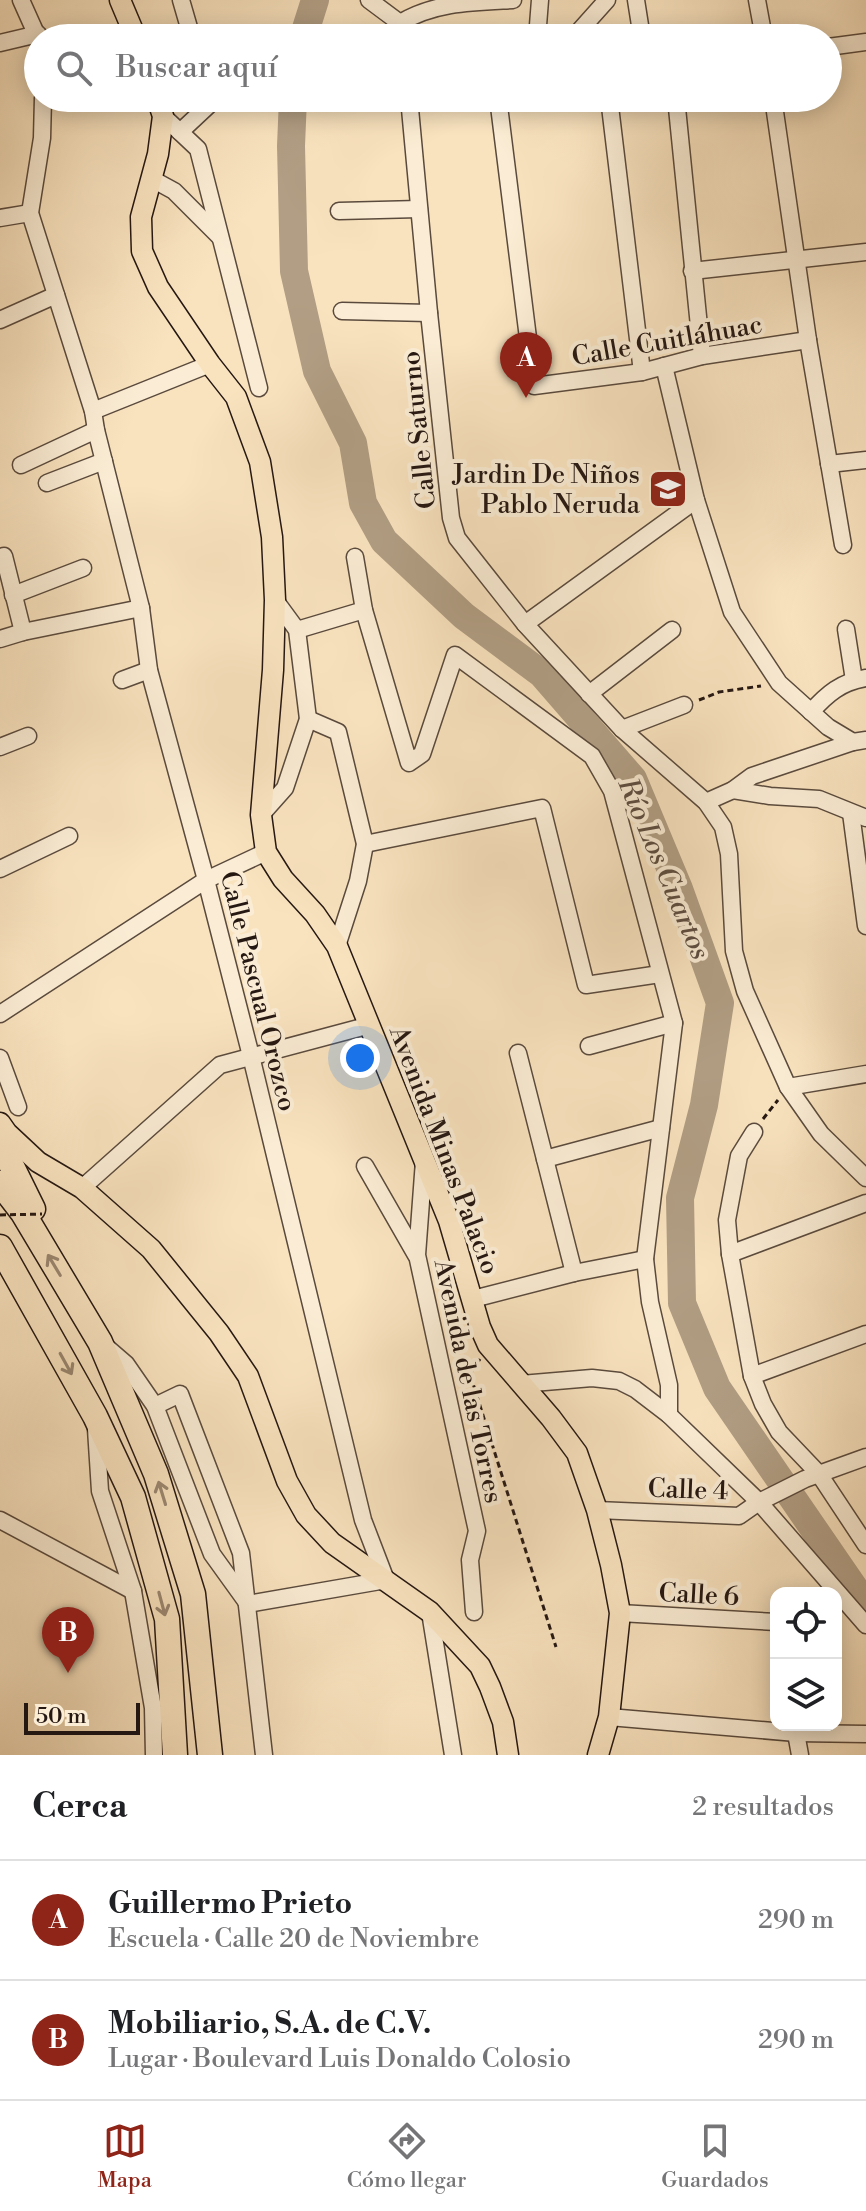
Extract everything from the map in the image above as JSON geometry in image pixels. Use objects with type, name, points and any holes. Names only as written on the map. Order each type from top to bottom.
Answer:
[{"type":"highway","points":[[0,1142],[100,1342],[156,1474],[193,1594],[210,1755]]},
{"type":"highway","points":[[0,1183],[23,1213],[37,1218]]},
{"type":"highway","points":[[0,1247],[95,1416],[133,1497],[167,1619],[175,1755]]},
{"type":"highway","points":[[0,1283],[40,1318]]},
{"type":"main road","points":[[120,0],[130,24]]},
{"type":"main road","name":"Avenida Minas Palacio","points":[[160,112],[158,154],[141,217],[142,251],[158,287],[236,397],[260,462],[272,537],[275,600],[273,670],[261,815],[266,852],[283,879],[315,914],[337,946],[449,1221],[488,1345],[577,1453],[597,1510],[620,1613],[609,1717],[598,1755]]},
{"type":"main road","points":[[0,1123],[38,1162],[82,1188],[151,1249],[219,1333],[248,1376],[287,1481],[306,1515],[332,1543],[430,1612],[480,1666],[503,1722],[508,1755]]},
{"type":"main road","points":[[37,1218],[29,1176],[38,1162]]},
{"type":"street","points":[[21,0],[32,24]]},
{"type":"street","points":[[181,0],[188,24]]},
{"type":"street","points":[[369,0],[395,24]]},
{"type":"street","points":[[407,24],[418,12],[457,2],[513,0]]},
{"type":"street","points":[[538,24],[540,0]]},
{"type":"street","points":[[586,24],[607,0]]},
{"type":"street","points":[[636,0],[640,24]]},
{"type":"street","points":[[757,0],[761,24]]},
{"type":"street","points":[[0,43],[24,39]]},
{"type":"street","points":[[842,45],[866,42]]},
{"type":"street","name":"Calle Pascual Orozco","points":[[43,112],[42,138],[30,213],[93,411],[141,608],[149,670],[251,1056],[363,1520],[386,1580]]},
{"type":"street","points":[[164,112],[198,149],[259,388]]},
{"type":"street","points":[[180,132],[201,112]]},
{"type":"street","name":"Calle Saturno","points":[[410,112],[451,518],[457,538],[525,624],[622,729],[706,802]]},
{"type":"street","name":"Calle Cuitláhuac","points":[[500,112],[534,386],[642,372],[702,356],[808,340]]},
{"type":"street","points":[[611,112],[642,372]]},
{"type":"street","points":[[677,112],[702,356]]},
{"type":"street","points":[[775,112],[808,340],[843,545]]},
{"type":"street","points":[[152,179],[174,191],[221,237]]},
{"type":"street","points":[[339,211],[419,209]]},
{"type":"street","points":[[0,218],[30,213]]},
{"type":"street","points":[[692,271],[866,252]]},
{"type":"street","points":[[0,320],[56,295]]},
{"type":"street","points":[[342,311],[429,313]]},
{"type":"street","points":[[93,411],[210,364]]},
{"type":"street","points":[[664,366],[696,500],[732,612],[779,683],[828,727],[860,741]]},
{"type":"street","points":[[21,465],[96,430]]},
{"type":"street","points":[[829,464],[866,460]]},
{"type":"street","points":[[47,483],[104,461]]},
{"type":"street","points":[[525,624],[696,500]]},
{"type":"street","points":[[4,556],[23,632]]},
{"type":"street","points":[[355,557],[364,610],[409,763],[422,754],[455,655],[592,756],[612,791],[674,1023],[645,1259],[650,1302],[669,1385],[669,1415]]},
{"type":"street","points":[[13,595],[83,568]]},
{"type":"street","points":[[261,815],[285,788],[308,719],[297,630],[275,600]]},
{"type":"street","points":[[0,639],[141,608]]},
{"type":"street","points":[[297,630],[364,610]]},
{"type":"street","points":[[811,712],[828,693],[860,679],[846,629]]},
{"type":"street","points":[[589,694],[672,630]]},
{"type":"street","points":[[122,680],[149,670]]},
{"type":"street","points":[[622,729],[684,705]]},
{"type":"street","points":[[308,719],[338,732],[365,844],[358,881],[337,946]]},
{"type":"street","points":[[0,747],[28,736]]},
{"type":"street","points":[[860,741],[752,776],[733,790],[706,802],[723,827],[729,854],[734,951],[745,991],[788,1087],[821,1134],[866,1178]]},
{"type":"street","points":[[733,790],[819,799],[859,815],[866,926]]},
{"type":"street","points":[[365,844],[542,808],[586,985],[660,974]]},
{"type":"street","points":[[0,869],[69,836]]},
{"type":"street","points":[[0,1014],[206,880],[266,852]]},
{"type":"street","points":[[589,1046],[674,1023]]},
{"type":"street","points":[[82,1188],[220,1065],[370,1025]]},
{"type":"street","points":[[518,1053],[574,1273]]},
{"type":"street","points":[[0,1058],[18,1107]]},
{"type":"street","points":[[788,1087],[866,1074]]},
{"type":"street","points":[[545,1159],[661,1128]]},
{"type":"street","points":[[754,1132],[739,1156],[727,1220],[730,1254],[752,1376],[779,1432],[866,1545]]},
{"type":"street","name":"Avenida de las Torres","points":[[424,1159],[417,1255],[477,1531],[470,1560],[474,1612]]},
{"type":"street","points":[[365,1166],[417,1255]]},
{"type":"street","points":[[730,1254],[866,1203]]},
{"type":"street","points":[[473,1299],[574,1273],[645,1259]]},
{"type":"street","points":[[752,1376],[866,1334]]},
{"type":"street","points":[[100,1342],[126,1364],[155,1406],[212,1554],[248,1604]]},
{"type":"street","points":[[521,1384],[592,1378],[619,1381],[635,1389],[766,1499],[866,1625]]},
{"type":"street","points":[[155,1406],[180,1394],[241,1553],[264,1755]]},
{"type":"street","points":[[95,1416],[100,1491],[133,1591],[153,1708],[154,1755]]},
{"type":"street","name":"Calle 4","points":[[597,1510],[739,1516],[812,1476],[866,1457]]},
{"type":"street","points":[[0,1520],[133,1591]]},
{"type":"street","points":[[248,1604],[386,1580]]},
{"type":"street","points":[[430,1612],[453,1755]]},
{"type":"street","name":"Calle 6","points":[[620,1613],[770,1622]]},
{"type":"street","points":[[609,1717],[796,1733],[866,1734]]},
{"type":"street","points":[[796,1733],[800,1755]]},
{"type":"path","points":[[684,705],[719,692],[779,683]]},
{"type":"path","points":[[754,1132],[788,1087]]},
{"type":"path","points":[[0,1215],[37,1218]]},
{"type":"path","points":[[470,1374],[556,1647]]},
{"type":"waterway","name":"Río Los Cuartos","points":[[307,24],[315,0]]},
{"type":"waterway","name":"Río Los Cuartos","points":[[292,112],[294,271],[317,371],[353,443],[363,503],[384,541],[464,616],[542,674],[633,779],[679,889],[720,1003],[704,1105],[680,1198],[682,1303],[717,1388],[866,1605]]},
{"type":"place","name":"Guillermo Prieto","points":[[526,398]]},
{"type":"place","name":"Jardin De Niños Pablo Neruda","points":[[668,489]]},
{"type":"place","name":"Mobiliario, S.A. de C.V.","points":[[68,1673]]}]
